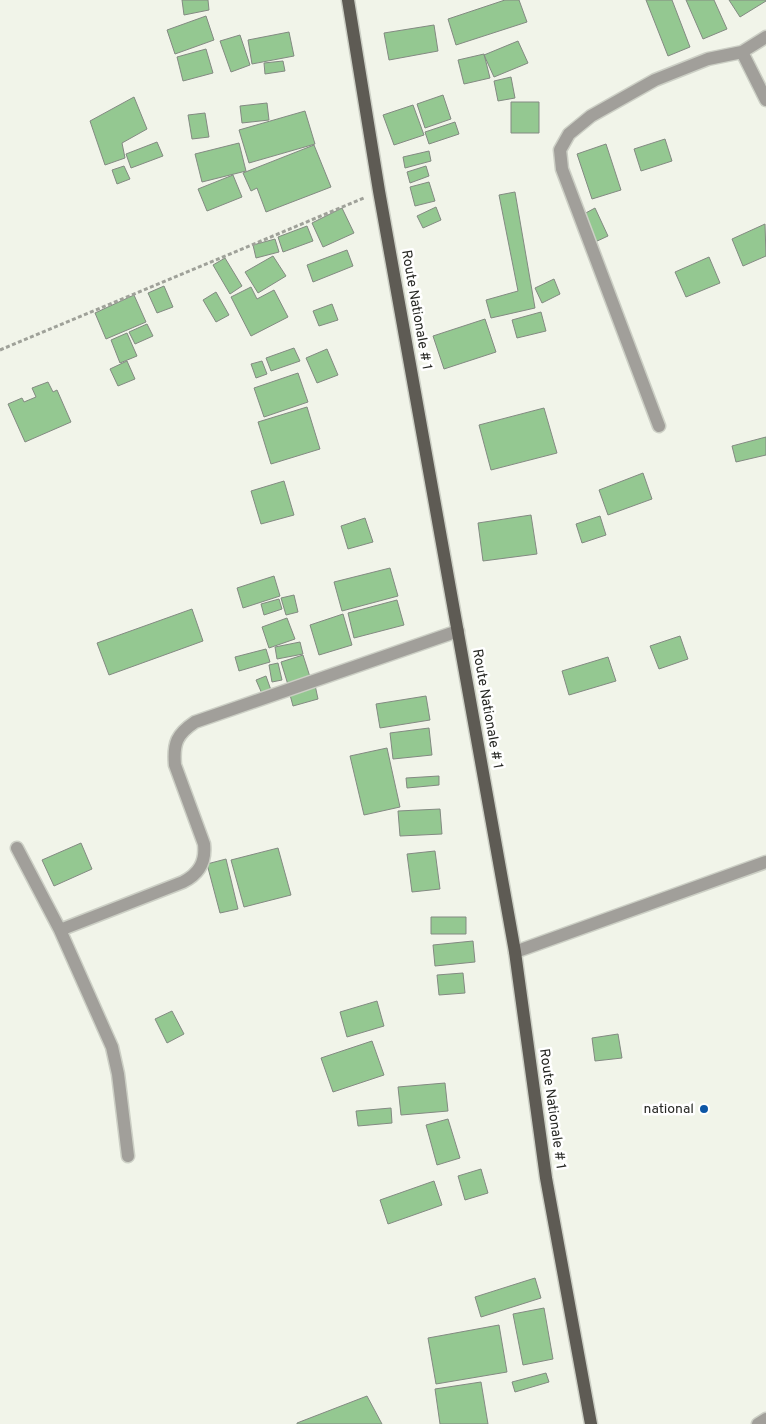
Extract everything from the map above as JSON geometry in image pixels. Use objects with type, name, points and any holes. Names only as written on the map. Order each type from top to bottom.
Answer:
[{"type":"main road","name":"Route Nationale # 1","points":[[348,0],[379,191],[515,952],[546,1178],[591,1424]]},
{"type":"street","points":[[659,426],[562,169],[560,150],[569,134],[591,116],[655,80],[708,59],[742,52],[766,37]]},
{"type":"street","points":[[742,52],[766,100]]},
{"type":"street","points":[[60,930],[183,882],[193,877],[201,867],[205,855],[204,844],[175,764],[174,751],[177,740],[185,729],[195,722],[458,631]]},
{"type":"street","points":[[17,848],[60,930],[112,1047],[118,1074],[128,1156]]},
{"type":"street","points":[[515,952],[766,862]]},
{"type":"street","points":[[758,1424],[766,1418]]},
{"type":"path","points":[[0,350],[379,191]]},
{"type":"building","points":[[182,0],[208,0],[209,10],[184,15]]},
{"type":"building","points":[[505,0],[519,0],[527,22],[456,45],[448,19]]},
{"type":"building","points":[[646,0],[672,0],[690,47],[668,56]]},
{"type":"building","points":[[686,0],[714,0],[727,29],[703,39]]},
{"type":"building","points":[[729,0],[766,0],[766,1],[740,17]]},
{"type":"building","points":[[206,16],[214,40],[175,54],[167,30]]},
{"type":"building","points":[[434,25],[438,51],[389,60],[384,33]]},
{"type":"building","points":[[289,32],[294,56],[252,64],[248,40]]},
{"type":"building","points":[[240,35],[250,65],[231,72],[220,41]]},
{"type":"building","points":[[518,41],[528,63],[494,77],[484,55]]},
{"type":"building","points":[[206,49],[213,73],[183,81],[177,57]]},
{"type":"building","points":[[484,54],[490,78],[464,84],[458,60]]},
{"type":"building","points":[[283,61],[285,71],[265,74],[264,63]]},
{"type":"building","points":[[511,77],[515,98],[498,101],[494,81]]},
{"type":"building","points":[[443,95],[451,119],[425,128],[417,104]]},
{"type":"building","points":[[134,97],[147,129],[122,143],[125,158],[105,165],[90,121]]},
{"type":"building","points":[[511,102],[539,102],[539,133],[511,133]]},
{"type":"building","points":[[267,103],[269,120],[242,123],[240,106]]},
{"type":"building","points":[[413,105],[424,135],[394,145],[383,115]]},
{"type":"building","points":[[305,111],[315,144],[249,163],[239,130]]},
{"type":"building","points":[[205,113],[209,137],[192,139],[188,115]]},
{"type":"building","points":[[455,122],[459,134],[429,144],[425,132]]},
{"type":"building","points":[[665,139],[672,161],[641,171],[634,149]]},
{"type":"building","points":[[157,142],[163,156],[131,168],[126,154]]},
{"type":"building","points":[[239,143],[246,171],[202,182],[195,154]]},
{"type":"building","points":[[606,144],[621,190],[592,199],[577,154]]},
{"type":"building","points":[[314,145],[331,187],[266,212],[257,188],[251,191],[243,173]]},
{"type":"building","points":[[429,151],[431,161],[405,168],[403,157]]},
{"type":"building","points":[[124,166],[130,179],[117,184],[112,170]]},
{"type":"building","points":[[426,166],[429,176],[410,183],[407,172]]},
{"type":"building","points":[[233,175],[242,197],[207,211],[198,189]]},
{"type":"building","points":[[429,182],[435,201],[415,206],[410,187]]},
{"type":"building","points":[[515,192],[535,308],[491,318],[486,300],[518,291],[499,195]]},
{"type":"building","points":[[436,207],[441,220],[423,228],[417,216]]},
{"type":"building","points":[[342,208],[354,233],[323,247],[312,223]]},
{"type":"building","points":[[595,208],[608,236],[595,242],[582,215]]},
{"type":"building","points":[[765,224],[766,256],[743,266],[732,239]]},
{"type":"building","points":[[307,226],[313,241],[283,252],[278,237]]},
{"type":"building","points":[[275,239],[279,252],[256,258],[253,245]]},
{"type":"building","points":[[347,250],[353,266],[313,282],[307,265]]},
{"type":"building","points":[[273,256],[286,276],[258,293],[245,272]]},
{"type":"building","points":[[709,257],[720,283],[686,297],[675,272]]},
{"type":"building","points":[[225,258],[242,286],[230,294],[213,265]]},
{"type":"building","points":[[554,279],[560,294],[542,303],[535,288]]},
{"type":"building","points":[[164,286],[173,307],[157,313],[148,293]]},
{"type":"building","points":[[251,287],[257,299],[274,290],[288,317],[251,336],[231,297]]},
{"type":"building","points":[[216,292],[229,315],[216,322],[203,300]]},
{"type":"building","points":[[134,295],[146,322],[106,339],[95,313]]},
{"type":"building","points":[[332,304],[338,320],[319,326],[313,311]]},
{"type":"building","points":[[541,312],[546,331],[517,338],[512,320]]},
{"type":"building","points":[[485,319],[496,352],[444,369],[433,336]]},
{"type":"building","points":[[147,324],[153,336],[135,344],[129,332]]},
{"type":"building","points":[[127,333],[137,356],[120,363],[111,340]]},
{"type":"building","points":[[294,348],[300,361],[271,371],[266,358]]},
{"type":"building","points":[[327,349],[338,375],[317,383],[306,358]]},
{"type":"building","points":[[127,361],[135,379],[118,386],[110,369]]},
{"type":"building","points":[[262,361],[267,374],[256,378],[251,364]]},
{"type":"building","points":[[298,373],[308,402],[264,417],[254,388]]},
{"type":"building","points":[[48,382],[53,392],[57,390],[71,422],[25,442],[8,404],[22,398],[24,402],[36,397],[32,388]]},
{"type":"building","points":[[307,407],[320,449],[271,464],[258,422]]},
{"type":"building","points":[[544,408],[557,453],[491,470],[479,425]]},
{"type":"building","points":[[766,437],[766,455],[736,462],[732,446]]},
{"type":"building","points":[[643,473],[652,499],[608,515],[599,490]]},
{"type":"building","points":[[284,481],[294,515],[261,524],[251,491]]},
{"type":"building","points":[[531,515],[537,554],[483,561],[478,523]]},
{"type":"building","points":[[600,516],[606,535],[582,543],[576,524]]},
{"type":"building","points":[[365,518],[373,542],[348,549],[341,526]]},
{"type":"building","points":[[390,568],[398,596],[342,611],[334,582]]},
{"type":"building","points":[[274,576],[280,596],[243,608],[237,588]]},
{"type":"building","points":[[294,595],[298,612],[286,615],[281,598]]},
{"type":"building","points":[[279,599],[282,609],[264,615],[261,604]]},
{"type":"building","points":[[397,600],[404,625],[354,638],[348,613]]},
{"type":"building","points":[[192,609],[203,641],[109,675],[97,643]]},
{"type":"building","points":[[343,614],[352,645],[319,655],[310,625]]},
{"type":"building","points":[[287,618],[295,639],[269,648],[262,627]]},
{"type":"building","points":[[680,636],[688,659],[659,669],[650,646]]},
{"type":"building","points":[[300,642],[303,654],[277,659],[275,647]]},
{"type":"building","points":[[266,649],[270,662],[239,671],[235,657]]},
{"type":"building","points":[[303,655],[311,680],[289,688],[281,662]]},
{"type":"building","points":[[608,657],[616,681],[569,695],[562,671]]},
{"type":"building","points":[[278,663],[282,680],[272,682],[269,665]]},
{"type":"building","points":[[266,676],[272,693],[263,696],[256,680]]},
{"type":"building","points":[[315,685],[318,699],[293,706],[289,691]]},
{"type":"building","points":[[426,696],[430,720],[380,728],[376,704]]},
{"type":"building","points":[[429,728],[432,755],[393,759],[390,733]]},
{"type":"building","points":[[387,748],[400,807],[364,815],[350,756]]},
{"type":"building","points":[[439,776],[439,785],[407,788],[406,778]]},
{"type":"building","points":[[440,809],[442,834],[400,836],[398,811]]},
{"type":"building","points":[[81,843],[92,869],[54,886],[42,860]]},
{"type":"building","points":[[278,848],[291,895],[244,907],[231,860]]},
{"type":"building","points":[[435,851],[440,889],[412,892],[407,854]]},
{"type":"building","points":[[226,859],[238,909],[220,913],[207,864]]},
{"type":"building","points":[[431,917],[466,917],[466,934],[431,934]]},
{"type":"building","points":[[473,941],[475,962],[435,966],[433,945]]},
{"type":"building","points":[[463,973],[465,993],[439,995],[437,975]]},
{"type":"building","points":[[377,1001],[384,1026],[347,1037],[340,1012]]},
{"type":"building","points":[[172,1011],[184,1034],[167,1043],[155,1019]]},
{"type":"building","points":[[618,1034],[622,1058],[595,1061],[592,1038]]},
{"type":"building","points":[[372,1041],[384,1075],[333,1092],[321,1058]]},
{"type":"building","points":[[445,1083],[448,1111],[401,1115],[398,1087]]},
{"type":"building","points":[[391,1108],[392,1123],[358,1126],[356,1111]]},
{"type":"building","points":[[448,1119],[460,1158],[437,1165],[426,1125]]},
{"type":"building","points":[[481,1169],[488,1193],[465,1200],[458,1176]]},
{"type":"building","points":[[434,1181],[442,1205],[388,1224],[380,1200]]},
{"type":"building","points":[[535,1278],[541,1298],[481,1317],[475,1297]]},
{"type":"building","points":[[544,1308],[553,1359],[523,1365],[513,1314]]},
{"type":"building","points":[[499,1325],[507,1372],[436,1384],[428,1338]]},
{"type":"building","points":[[546,1373],[549,1382],[515,1392],[512,1382]]},
{"type":"building","points":[[481,1382],[488,1424],[440,1424],[435,1389]]},
{"type":"building","points":[[367,1396],[382,1424],[297,1424],[297,1423]]},
{"type":"place","name":"national","points":[[704,1109]]}]
